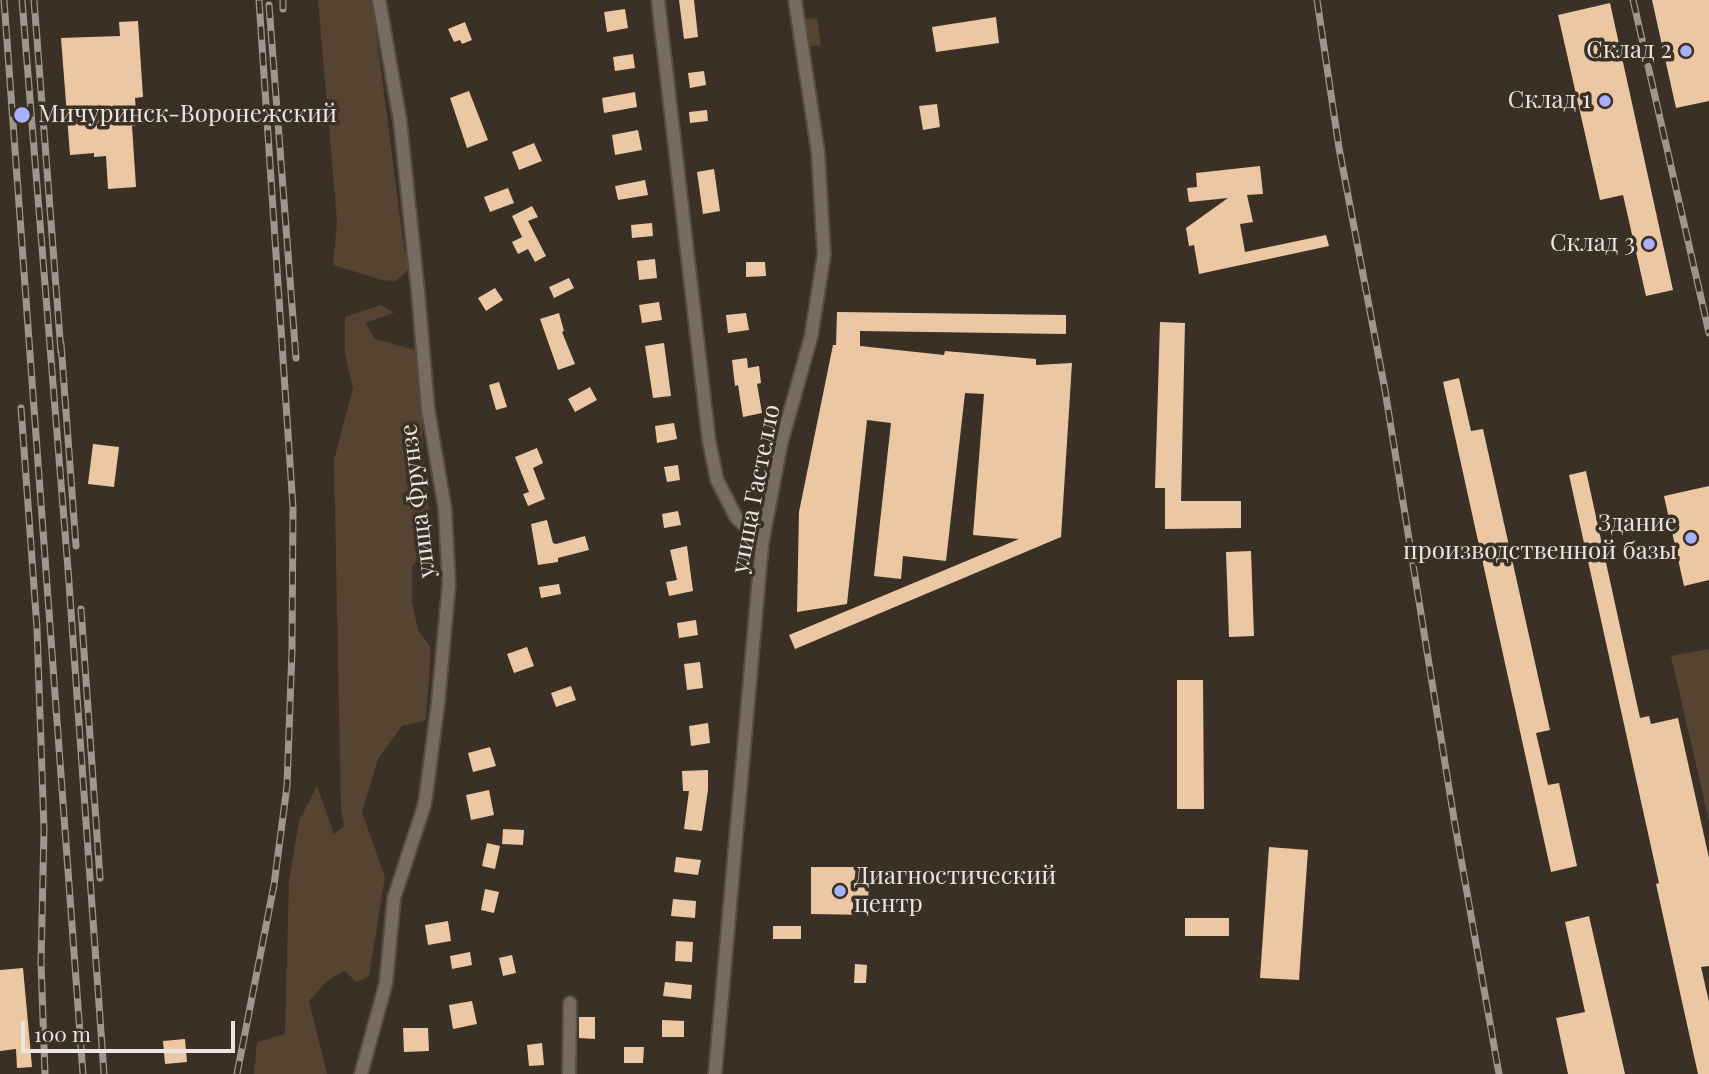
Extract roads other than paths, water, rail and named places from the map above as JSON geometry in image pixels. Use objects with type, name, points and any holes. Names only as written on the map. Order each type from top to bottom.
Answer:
[{"type":"street","name":"улица Фрунзе","points":[[362,1074],[386,983],[394,898],[425,803],[449,584],[444,509],[428,409],[400,120],[379,0]]},
{"type":"street","points":[[657,0],[709,441],[717,480],[736,517],[762,544]]},
{"type":"street","name":"улица Гастелло","points":[[715,1074],[762,544],[781,444],[811,337],[824,255],[818,152],[795,0]]},
{"type":"street","points":[[569,1074],[570,1003]]},
{"type":"railway","points":[[4,0],[83,1074]]},
{"type":"railway","points":[[22,0],[68,569],[104,1074]]},
{"type":"railway","points":[[34,0],[61,352]]},
{"type":"railway","points":[[237,1074],[274,885],[287,786],[292,650],[293,508],[259,0]]},
{"type":"railway","points":[[283,0],[283,9]]},
{"type":"railway","points":[[1317,0],[1339,148],[1385,390],[1454,819],[1499,1074]]},
{"type":"railway","points":[[1633,0],[1709,333]]},
{"type":"railway","points":[[269,5],[296,358]]},
{"type":"railway","points":[[61,344],[76,546]]},
{"type":"railway","points":[[21,408],[37,628],[44,830],[41,963],[45,1074]]},
{"type":"railway","points":[[81,609],[100,878]]},
{"type":"place","name":"Склад 2","points":[[1686,51]]},
{"type":"place","name":"Склад 1","points":[[1605,101]]},
{"type":"place","name":"Мичуринск-Воронежский","points":[[22,115]]},
{"type":"place","name":"Склад 3","points":[[1649,244]]},
{"type":"place","name":"Здание производственной базы","points":[[1691,538]]},
{"type":"place","name":"Диагностический центр","points":[[840,891]]}]
